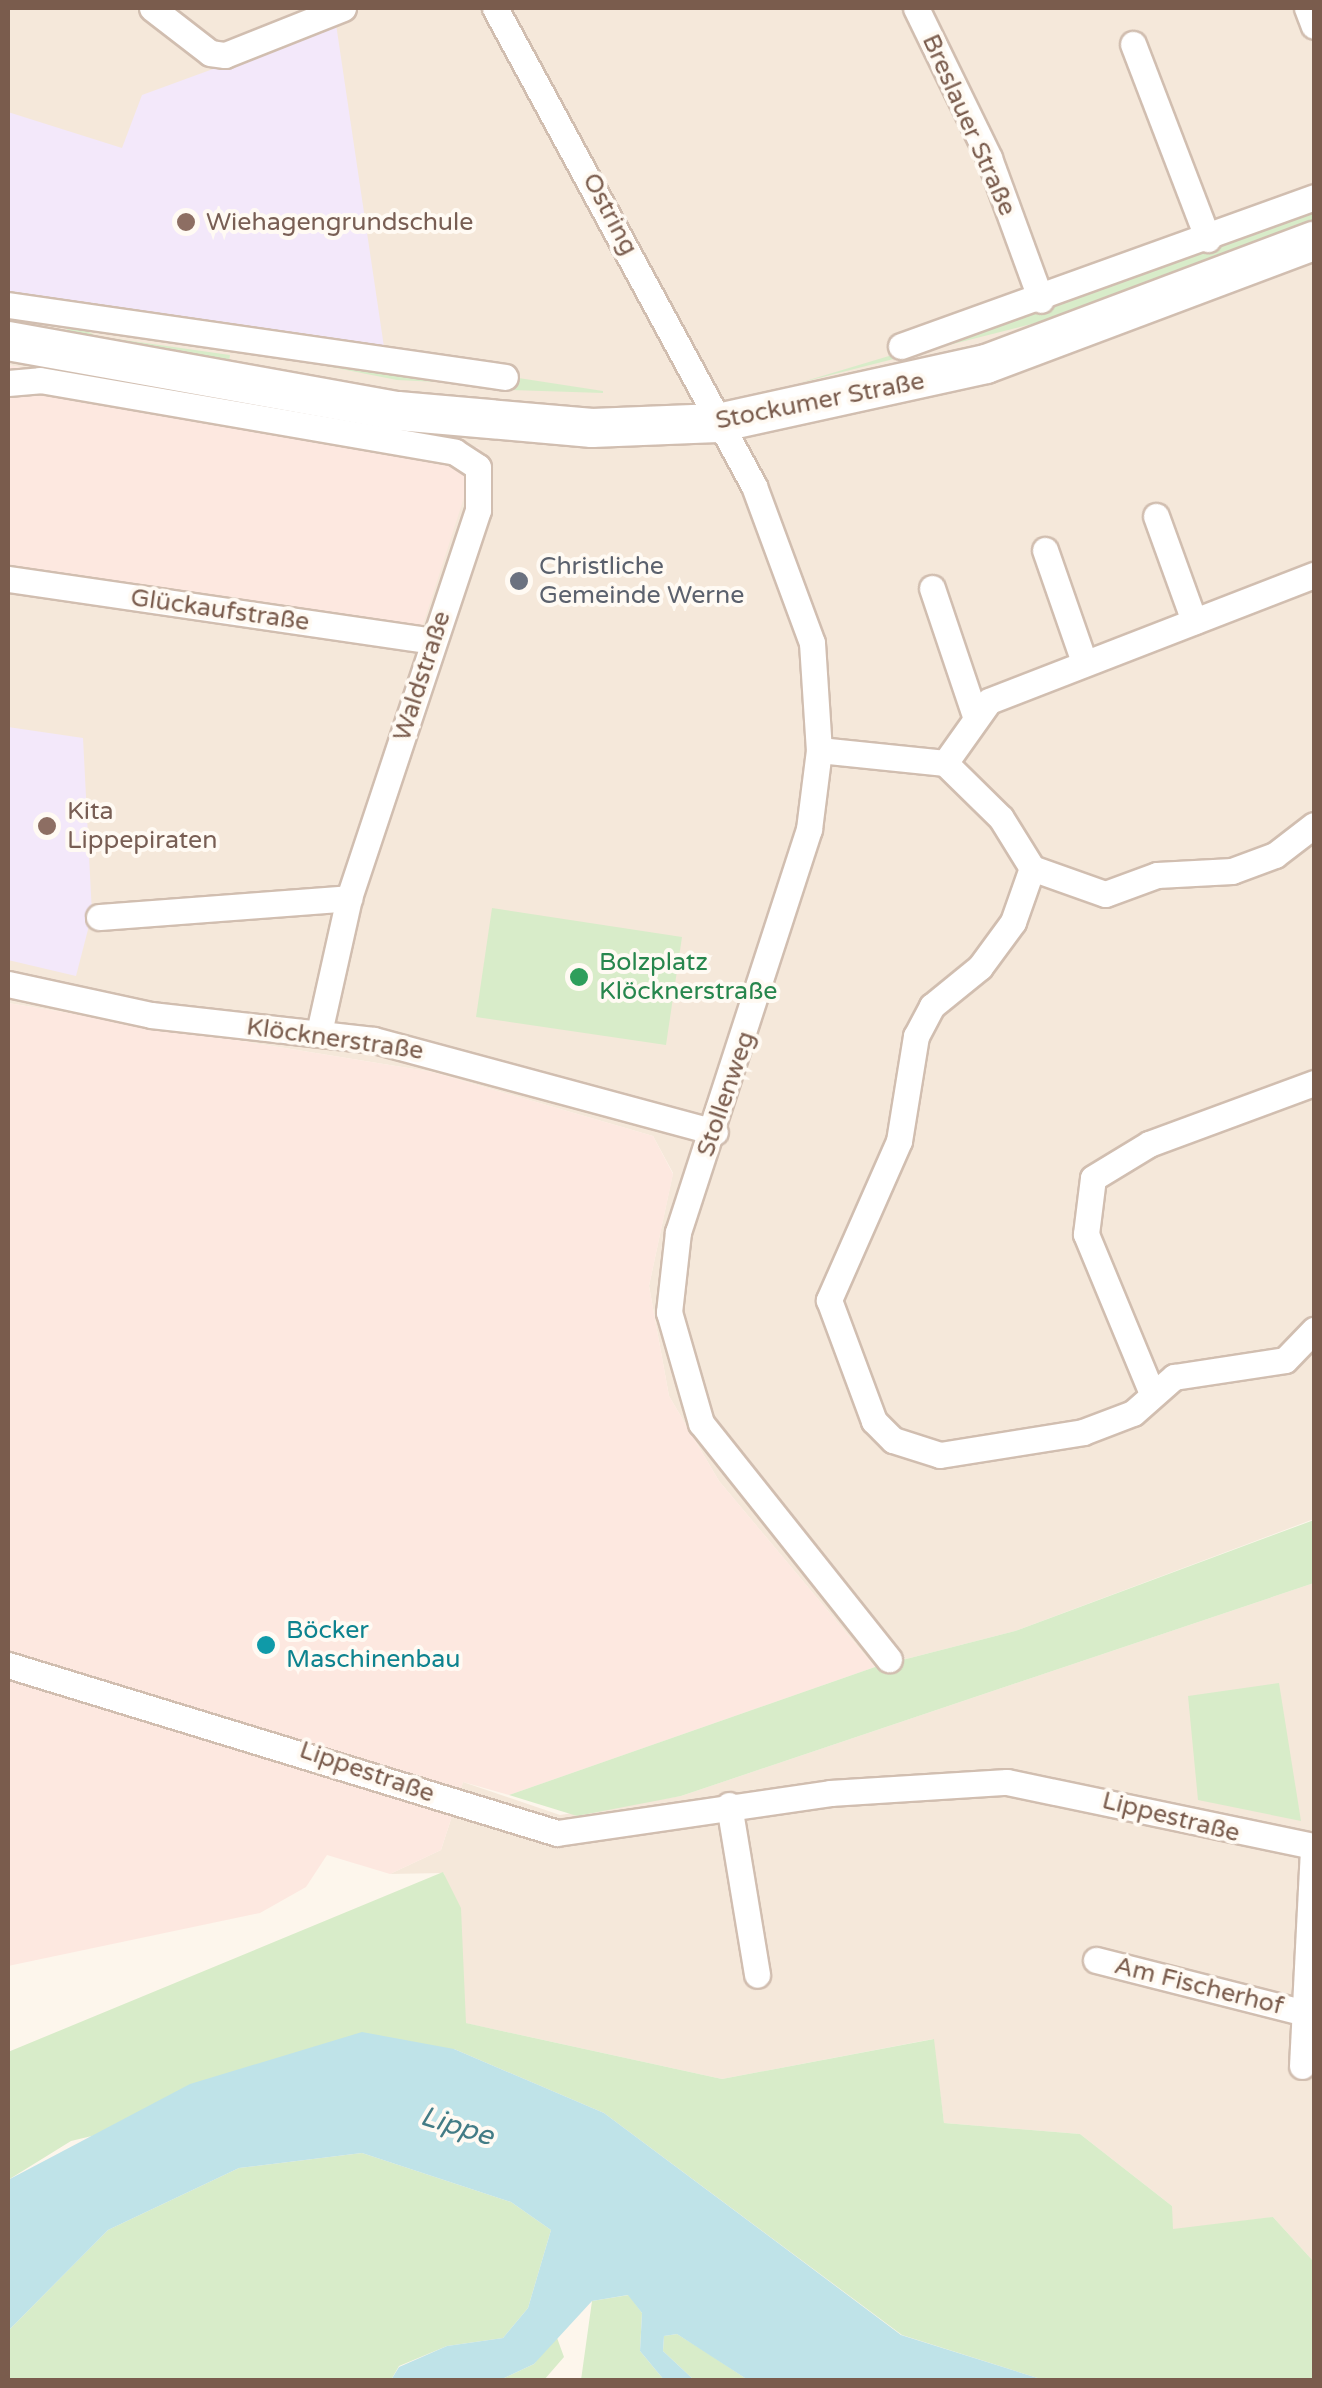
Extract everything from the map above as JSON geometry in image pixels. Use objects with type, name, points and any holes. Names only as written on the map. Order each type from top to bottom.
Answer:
[{"type":"main road","name":"Stockumer Straße","points":[[8,340],[398,411],[592,428],[718,424],[986,364],[1314,241]]},
{"type":"street","points":[[152,8],[210,53],[226,54],[342,8]]},
{"type":"street","name":"Ostring","points":[[495,8],[718,424]]},
{"type":"street","name":"Breslauer Straße","points":[[916,8],[989,158],[1041,300]]},
{"type":"street","points":[[1306,8],[1314,26]]},
{"type":"street","points":[[1133,44],[1208,239]]},
{"type":"street","name":"Stockumer Straße","points":[[900,346],[1041,300],[1314,196]]},
{"type":"street","points":[[8,305],[505,377]]},
{"type":"street","name":"Waldstraße","points":[[8,382],[40,380],[468,457],[481,493],[348,898],[319,1032]]},
{"type":"street","name":"Stollenweg","points":[[718,424],[790,564],[812,643],[820,750],[793,894],[667,1282],[685,1387],[728,1460],[889,1659]]},
{"type":"street","points":[[1156,516],[1194,621]]},
{"type":"street","points":[[1045,550],[1084,662]]},
{"type":"street","points":[[945,764],[989,701],[1314,576]]},
{"type":"street","name":"Glückaufstraße","points":[[8,579],[433,641]]},
{"type":"street","points":[[932,588],[975,716]]},
{"type":"street","points":[[820,750],[945,764],[1001,818],[1032,868],[1105,894],[1156,875],[1232,871],[1275,855],[1314,825]]},
{"type":"street","points":[[1032,868],[1013,922],[980,967],[932,1006],[916,1036],[899,1141],[846,1244],[829,1300],[874,1421],[919,1453],[1083,1432],[1133,1413],[1150,1392],[1214,1366],[1284,1360],[1314,1330]]},
{"type":"street","points":[[99,917],[348,898]]},
{"type":"street","name":"Klöcknerstraße","points":[[8,984],[151,1015],[319,1032],[715,1132]]},
{"type":"street","points":[[1150,1392],[1086,1234],[1093,1178],[1148,1144],[1314,1084]]},
{"type":"street","name":"Lippestraße","points":[[8,1665],[558,1833],[730,1805],[1030,1784],[1314,1846]]},
{"type":"street","points":[[730,1805],[757,1975]]},
{"type":"street","name":"Am Fischerhof","points":[[1302,2066],[1314,1846]]},
{"type":"street","name":"Am Fischerhof","points":[[1096,1960],[1302,2012]]},
{"type":"shaded area","points":[[8,8],[1314,8],[1314,1519],[1015,1631],[875,1667],[719,1481],[669,1396],[649,1286],[673,1173],[653,1136],[433,1072],[8,1003],[8,570],[480,448],[8,365]]},
{"type":"shaded area","name":"Wiehagengrundschule","points":[[336,24],[384,347],[8,297],[8,112],[122,148],[142,95]]},
{"type":"shaded area","points":[[8,365],[480,448],[421,631],[8,570]]},
{"type":"shaded area","name":"Kita Lippepiraten","points":[[8,727],[83,738],[92,914],[76,976],[8,960]]},
{"type":"shaded area","points":[[8,1003],[433,1072],[653,1136],[673,1174],[649,1286],[669,1396],[719,1481],[875,1667],[509,1795],[463,1782],[441,1850],[390,1874],[327,1855],[306,1887],[260,1913],[8,1966]]},
{"type":"shaded area","points":[[1314,1583],[1314,2262],[1273,2217],[1172,2230],[1172,2206],[1080,2134],[944,2123],[933,2039],[722,2079],[465,2023],[444,1873],[390,1874],[441,1850],[463,1782],[560,1815],[681,1796]]},
{"type":"green space","points":[[1314,207],[1314,219],[1055,318],[799,383],[1039,311]]},
{"type":"green space","points":[[71,322],[96,336],[230,355],[228,369],[67,330]]},
{"type":"green space","points":[[250,351],[498,385],[397,380]]},
{"type":"green space","points":[[512,377],[603,391],[603,393],[511,390]]},
{"type":"green space","name":"Bolzplatz Klöcknerstraße","points":[[492,908],[682,937],[666,1045],[476,1017]]},
{"type":"green space","points":[[1314,1520],[1314,1583],[681,1796],[577,1816],[509,1795],[875,1667],[1015,1631]]},
{"type":"green space","points":[[1279,1683],[1301,1821],[1198,1800],[1188,1696]]},
{"type":"green space","points":[[443,1872],[461,1908],[466,2023],[722,2079],[934,2039],[944,2123],[1080,2134],[1172,2206],[1173,2229],[1273,2217],[1314,2262],[1314,2380],[1044,2380],[902,2335],[604,2113],[454,2049],[71,2141],[8,2180],[8,2052]]},
{"type":"green space","points":[[362,2153],[511,2202],[551,2230],[528,2308],[503,2338],[447,2346],[399,2366],[391,2380],[8,2380],[8,2331],[108,2230],[239,2168]]},
{"type":"green space","points":[[629,2295],[642,2313],[640,2351],[664,2380],[581,2380],[592,2301]]},
{"type":"green space","points":[[677,2334],[748,2380],[694,2380],[663,2351],[664,2336]]},
{"type":"green space","points":[[556,2335],[564,2357],[544,2380],[500,2380],[534,2364]]},
{"type":"water","name":"Lippe","points":[[362,2032],[454,2049],[604,2113],[901,2335],[1044,2380],[748,2380],[677,2334],[664,2336],[663,2351],[694,2380],[664,2380],[640,2351],[642,2313],[628,2295],[592,2301],[534,2364],[500,2380],[391,2380],[399,2367],[447,2346],[503,2338],[528,2308],[551,2230],[511,2202],[362,2153],[239,2168],[108,2230],[8,2331],[8,2180],[190,2084]]},
{"type":"place","name":"Wiehagengrundschule","points":[[186,222]]},
{"type":"place","name":"Christliche Gemeinde Werne","points":[[519,581]]},
{"type":"place","name":"Kita Lippepiraten","points":[[47,826]]},
{"type":"place","name":"Bolzplatz Klöcknerstraße","points":[[579,977]]},
{"type":"place","name":"Böcker Maschinenbau","points":[[266,1645]]}]
